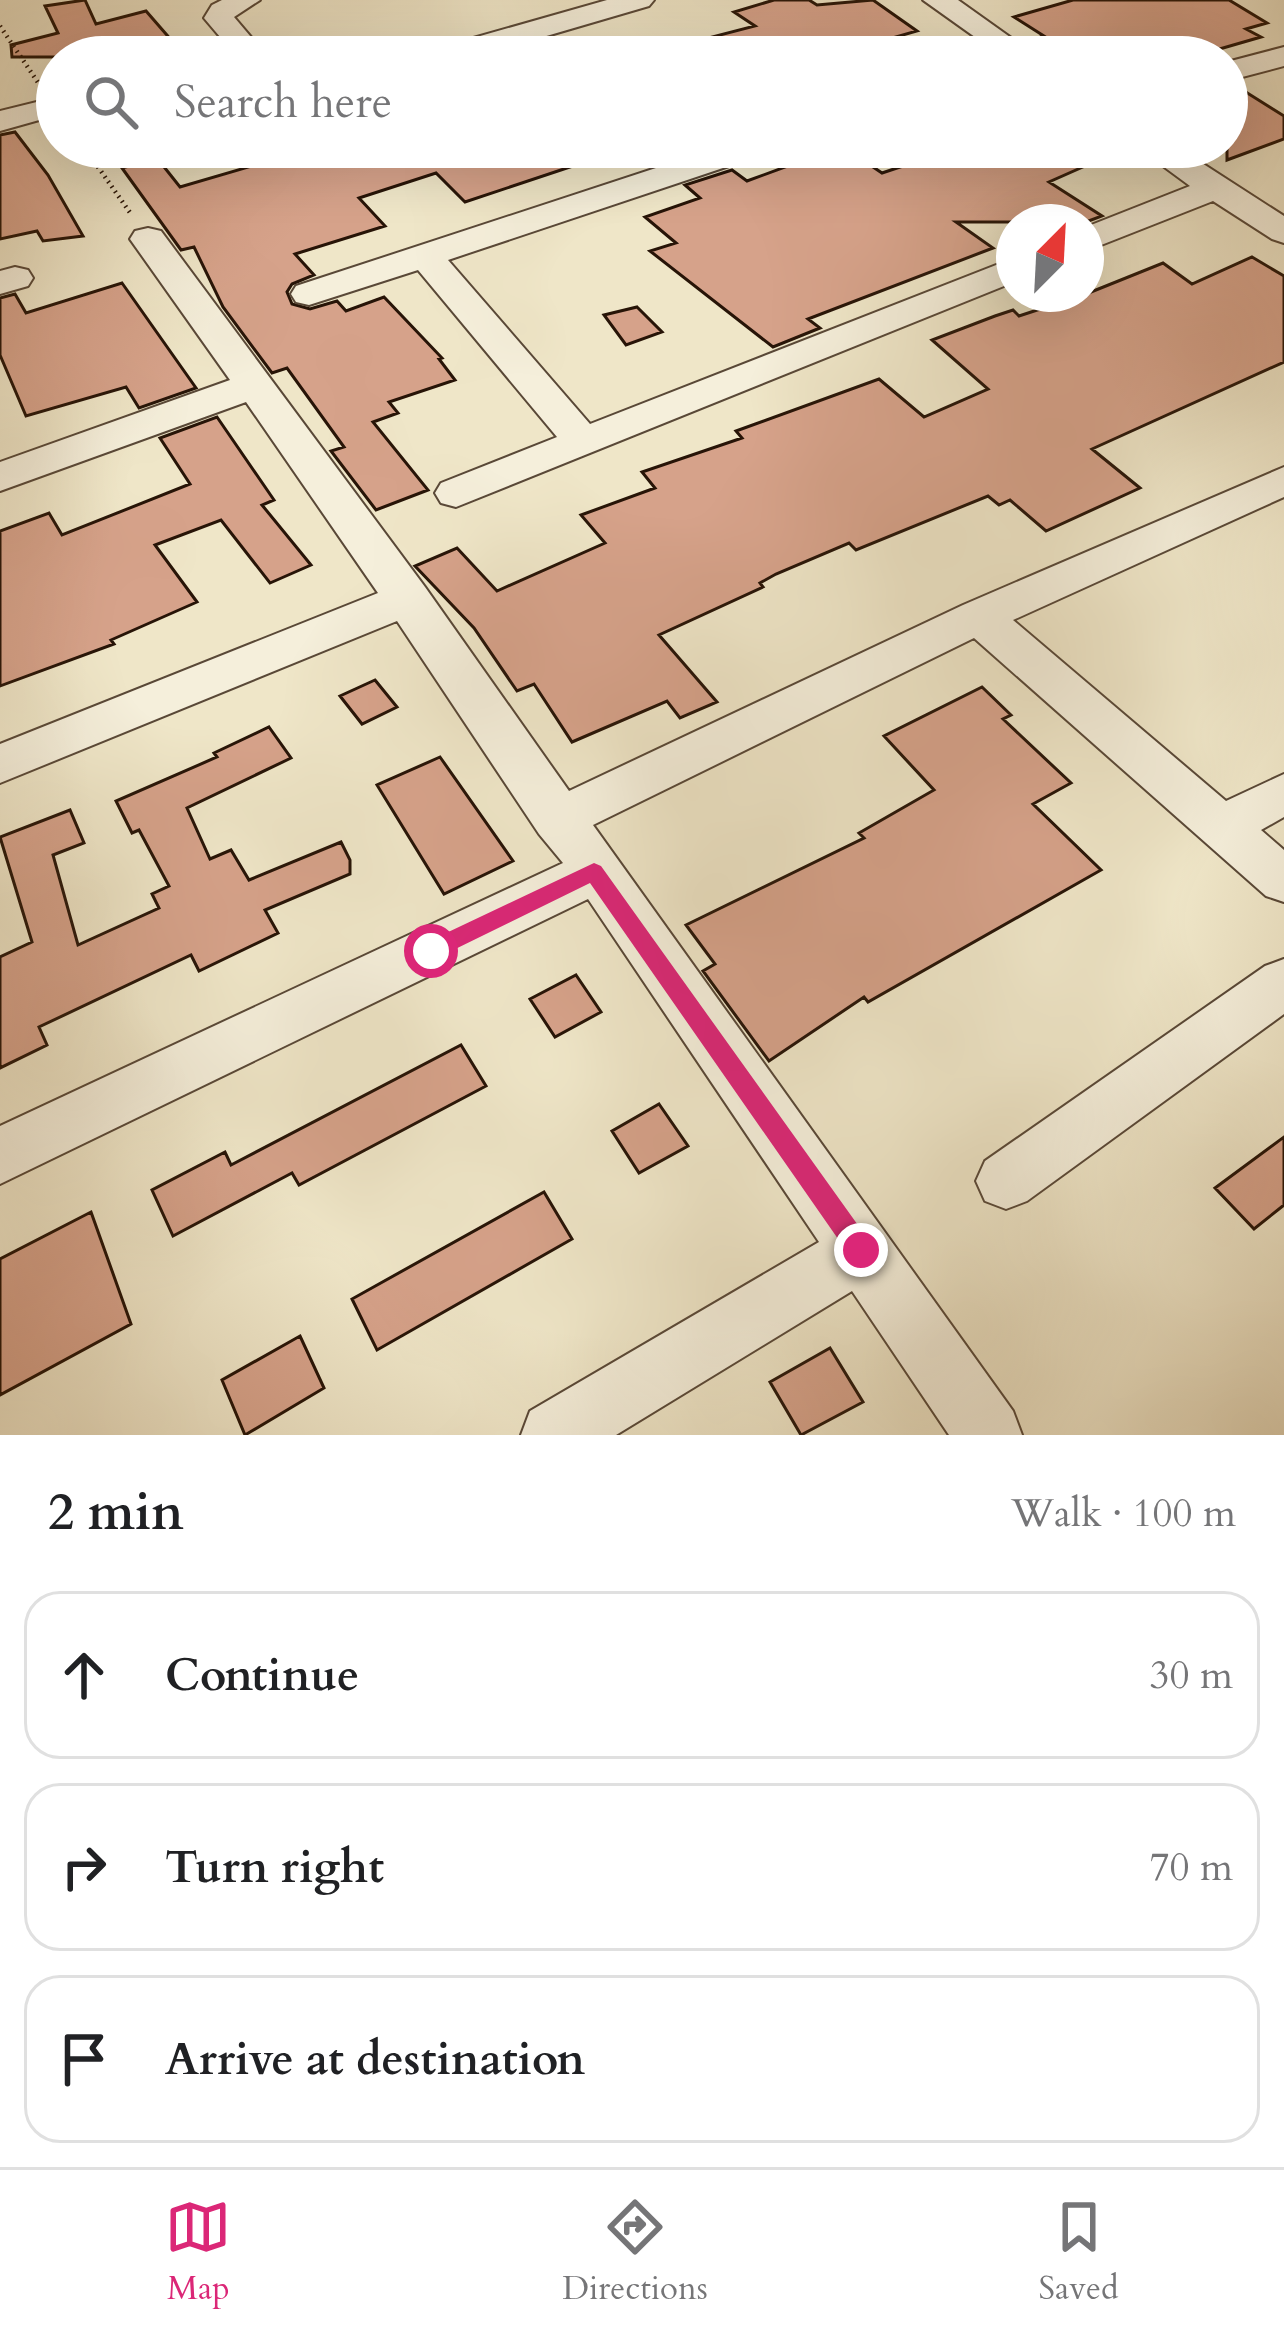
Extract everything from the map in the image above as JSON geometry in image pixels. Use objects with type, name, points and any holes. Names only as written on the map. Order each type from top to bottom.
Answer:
[{"type":"street","points":[[235,36],[219,18],[232,4],[245,0]]},
{"type":"street","points":[[515,36],[639,0]]},
{"type":"street","points":[[938,0],[992,36]]},
{"type":"street","points":[[1248,66],[1284,56]]},
{"type":"street","points":[[0,121],[36,111]]},
{"type":"street","points":[[309,294],[690,168]]},
{"type":"street","points":[[1187,168],[1284,232]]},
{"type":"street","points":[[1104,233],[1217,187]]},
{"type":"street","points":[[148,239],[409,598],[557,820],[989,1435]]},
{"type":"street","points":[[426,256],[584,443]]},
{"type":"street","points":[[456,493],[996,276]]},
{"type":"street","points":[[0,477],[255,385]]},
{"type":"street","points":[[557,820],[979,616],[1284,482]]},
{"type":"street","points":[[0,764],[409,598]]},
{"type":"street","points":[[979,616],[1284,881]]},
{"type":"street","points":[[1222,827],[1284,794]]},
{"type":"street","points":[[0,1156],[594,872]]},
{"type":"street","points":[[1006,1181],[1284,983]]},
{"type":"street","points":[[554,1435],[861,1250]]},
{"type":"path","points":[[0,26],[36,78]]},
{"type":"path","points":[[98,168],[148,239]]},
{"type":"building","points":[[85,0],[96,24],[146,11],[168,36],[46,36],[58,33],[45,6]]},
{"type":"building","points":[[774,0],[809,0],[817,5],[873,0],[917,31],[900,36],[716,36],[755,26],[734,12]]},
{"type":"building","points":[[1073,0],[1229,0],[1267,23],[1246,29],[1261,37],[1248,41],[1248,36],[1044,36],[1014,17]]},
{"type":"building","points":[[36,39],[36,57],[12,57],[11,45]]},
{"type":"building","points":[[1248,93],[1284,116],[1284,139],[1248,152]]},
{"type":"building","points":[[15,132],[36,159],[36,168],[48,175],[83,236],[43,241],[37,231],[0,239],[0,135]]},
{"type":"building","points":[[122,168],[165,168],[180,187],[245,168],[567,168],[465,202],[436,173],[359,198],[385,226],[295,254],[314,275],[292,284],[287,292],[292,304],[310,309],[337,301],[346,311],[384,297],[442,358],[455,380],[389,402],[398,413],[373,422],[428,490],[376,510],[331,451],[344,447],[287,368],[272,373],[223,307],[194,247],[181,250]]},
{"type":"building","points":[[782,168],[875,168],[882,173],[897,168],[1081,168],[1049,182],[1083,204],[996,204],[996,222],[956,222],[993,248],[808,319],[820,328],[773,347],[650,251],[676,243],[645,217],[700,198],[685,185],[732,170],[747,181]]},
{"type":"building","points":[[1252,257],[1284,276],[1284,362],[1092,449],[1140,488],[1046,531],[1010,500],[999,505],[988,496],[856,550],[849,543],[776,574],[760,583],[763,587],[659,635],[717,702],[680,718],[667,701],[572,742],[534,684],[517,691],[474,628],[415,566],[457,548],[497,591],[605,543],[581,515],[655,488],[642,472],[742,438],[736,431],[879,379],[924,417],[988,389],[932,340],[1008,312],[1019,316],[1104,312],[1104,287],[1163,263],[1192,284]]},
{"type":"building","points":[[122,283],[196,388],[139,408],[126,387],[26,416],[0,355],[0,298],[15,294],[26,313]]},
{"type":"building","points":[[637,307],[662,332],[626,345],[604,315]]},
{"type":"building","points":[[217,417],[274,500],[262,505],[311,565],[270,583],[221,520],[155,545],[197,602],[111,640],[114,644],[0,686],[0,531],[49,513],[62,535],[190,484],[160,438]]},
{"type":"building","points":[[375,680],[397,707],[362,724],[340,696]]},
{"type":"building","points":[[982,687],[1011,715],[1003,719],[1071,783],[1033,804],[1101,870],[868,1002],[864,997],[769,1061],[703,971],[715,964],[686,925],[864,838],[859,833],[934,790],[884,736]]},
{"type":"building","points":[[269,727],[291,758],[187,808],[210,859],[231,850],[249,880],[341,842],[350,860],[350,874],[265,910],[278,933],[199,971],[191,955],[39,1027],[47,1045],[0,1068],[0,957],[32,942],[0,837],[70,810],[84,843],[53,855],[78,945],[159,908],[152,894],[169,886],[139,830],[132,833],[116,801],[217,757],[214,753]]},
{"type":"building","points":[[440,757],[513,861],[444,894],[377,785]]},
{"type":"building","points":[[576,975],[601,1012],[555,1037],[530,999]]},
{"type":"building","points":[[461,1045],[486,1086],[299,1185],[292,1173],[173,1236],[152,1190],[225,1152],[231,1165]]},
{"type":"building","points":[[659,1104],[688,1146],[639,1173],[612,1131]]},
{"type":"building","points":[[1284,1137],[1284,1205],[1254,1229],[1215,1188]]},
{"type":"building","points":[[544,1192],[572,1239],[377,1350],[352,1299]]},
{"type":"building","points":[[91,1212],[131,1324],[0,1395],[0,1259]]},
{"type":"building","points":[[300,1336],[324,1388],[245,1435],[222,1380]]},
{"type":"building","points":[[830,1348],[863,1402],[801,1435],[770,1382]]},
{"type":"route","points":[[431,951],[594,872],[861,1250]]}]
